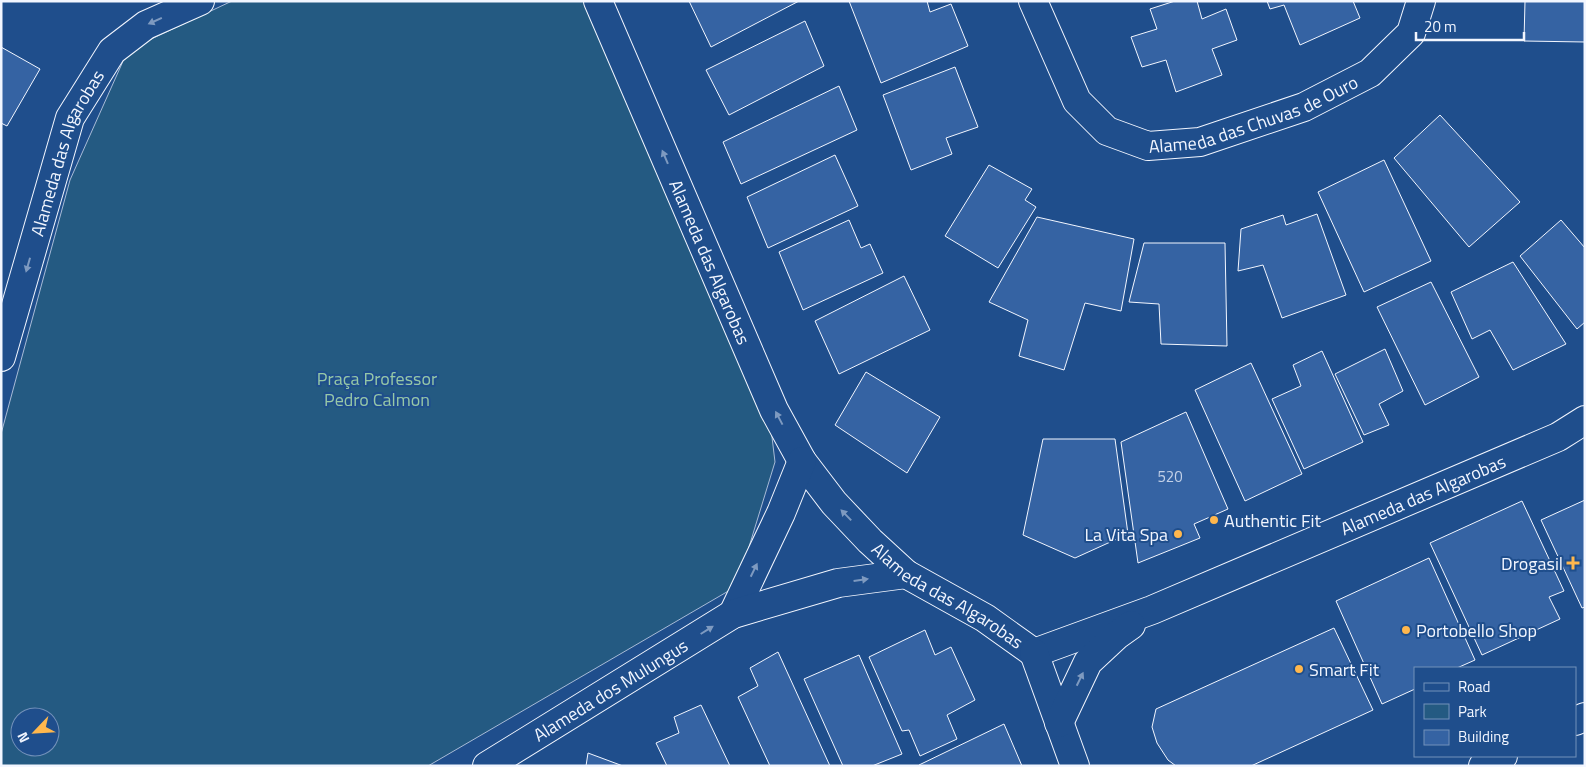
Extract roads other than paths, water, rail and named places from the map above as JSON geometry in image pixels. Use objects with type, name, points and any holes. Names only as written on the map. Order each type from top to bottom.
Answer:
[{"type":"street","name":"Alameda das Algarobas","points":[[1,357],[70,118],[112,51],[146,25],[200,1]]},
{"type":"street","name":"Alameda das Algarobas","points":[[598,1],[774,410],[802,462],[834,503],[870,541],[906,574],[985,618],[1034,653],[1152,610],[1558,437],[1585,420]]},
{"type":"street","name":"Alameda das Chuvas de Ouro","points":[[1033,1],[1077,101],[1107,131],[1148,146],[1200,142],[1304,107],[1370,73],[1411,32],[1421,1]]},
{"type":"street","points":[[733,614],[802,462]]},
{"type":"street","name":"Alameda dos Mulungus","points":[[487,766],[733,614],[838,583],[906,574]]},
{"type":"street","points":[[1059,723],[1088,662],[1117,635],[1152,610]]},
{"type":"street","points":[[1034,653],[1075,766]]},
{"type":"street","points":[[1483,766],[1501,757]]},
{"type":"place","name":"Authentic Fit","points":[[1214,520]]},
{"type":"place","name":"La Vita Spa","points":[[1178,534]]},
{"type":"place","name":"Drogasil","points":[[1573,563]]},
{"type":"place","name":"Portobello Shop","points":[[1406,630]]},
{"type":"place","name":"Smart Fit","points":[[1299,669]]},
{"type":"park label","name":"Praça Professor Pedro Calmon","points":[[377,388]]}]
